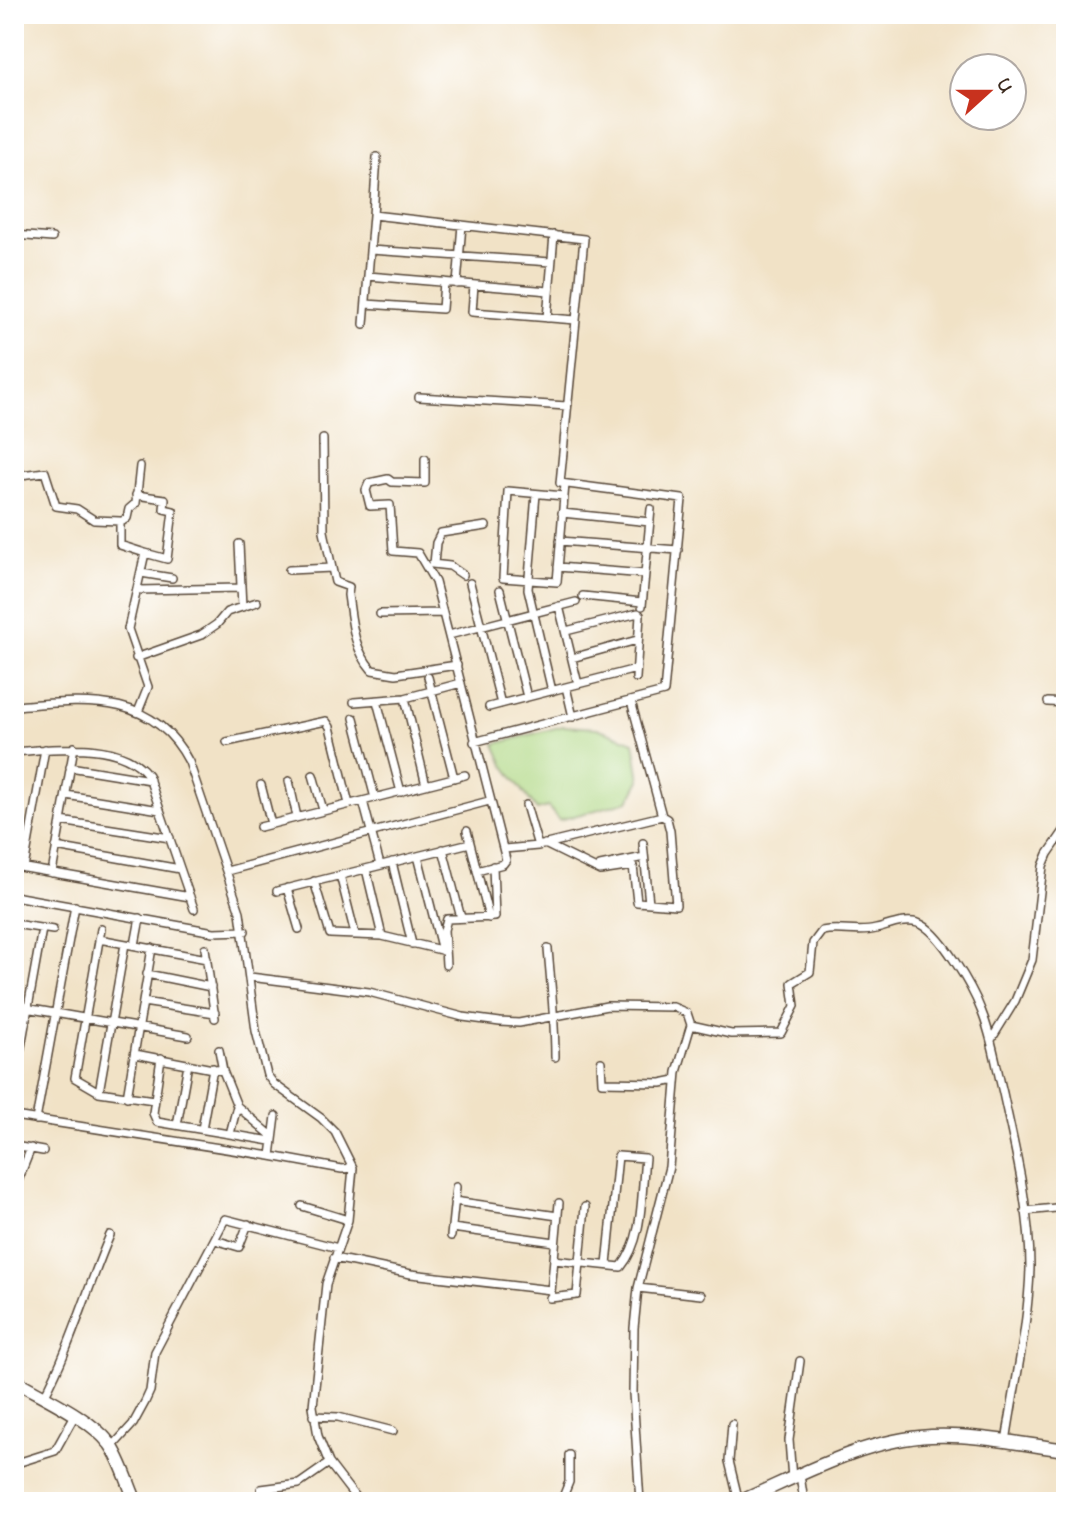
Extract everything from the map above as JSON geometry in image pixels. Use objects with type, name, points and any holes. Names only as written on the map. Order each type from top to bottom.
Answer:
[{"type":"main road","points":[[14,1380],[75,1415],[112,1447],[136,1502]]},
{"type":"main road","points":[[739,1502],[870,1448],[926,1436],[981,1437],[1066,1450]]},
{"type":"street","points":[[364,324],[377,157]]},
{"type":"street","points":[[373,215],[584,239],[560,483],[682,499],[664,691],[474,742]]},
{"type":"street","points":[[457,284],[462,225]]},
{"type":"street","points":[[14,235],[52,238]]},
{"type":"street","points":[[547,318],[554,235]]},
{"type":"street","points":[[370,250],[551,262]]},
{"type":"street","points":[[368,276],[549,291]]},
{"type":"street","points":[[366,304],[442,309],[444,282]]},
{"type":"street","points":[[474,285],[472,312],[576,320]]},
{"type":"street","points":[[419,397],[567,406]]},
{"type":"street","points":[[323,439],[324,531],[337,584],[349,587],[357,647],[372,670],[396,674],[457,665]]},
{"type":"street","points":[[425,459],[425,483],[392,482],[388,479],[369,483],[366,490],[370,506],[390,505],[393,551],[418,553],[430,564],[450,566],[463,575]]},
{"type":"street","points":[[14,470],[21,475],[45,472],[56,506],[82,511],[94,520],[121,522],[135,505],[140,466]]},
{"type":"street","points":[[564,496],[508,491],[503,578],[557,582],[565,484]]},
{"type":"street","points":[[536,494],[528,589],[552,691]]},
{"type":"street","points":[[121,522],[120,545],[167,559],[173,511],[164,509],[165,499],[136,495]]},
{"type":"street","points":[[449,635],[580,599],[642,604],[651,509]]},
{"type":"street","points":[[562,513],[650,522]]},
{"type":"street","points":[[477,871],[506,862],[430,564],[441,533],[486,526]]},
{"type":"street","points":[[560,541],[678,550]]},
{"type":"street","points":[[239,544],[242,607]]},
{"type":"street","points":[[138,712],[148,687],[128,629],[145,553]]},
{"type":"street","points":[[558,567],[645,574]]},
{"type":"street","points":[[289,570],[332,568]]},
{"type":"street","points":[[141,573],[172,578]]},
{"type":"street","points":[[470,583],[501,704]]},
{"type":"street","points":[[138,590],[241,588]]},
{"type":"street","points":[[500,590],[527,697]]},
{"type":"street","points":[[136,658],[201,635],[217,624],[223,614],[257,602]]},
{"type":"street","points":[[559,606],[578,684]]},
{"type":"street","points":[[380,614],[443,613]]},
{"type":"street","points":[[489,707],[636,673],[640,615],[637,613],[566,631]]},
{"type":"street","points":[[572,658],[637,640]]},
{"type":"street","points":[[428,677],[454,778]]},
{"type":"street","points":[[354,702],[405,698],[461,683]]},
{"type":"street","points":[[566,687],[573,717]]},
{"type":"street","points":[[405,698],[426,785]]},
{"type":"street","points":[[377,701],[401,792]]},
{"type":"street","points":[[526,805],[542,845],[600,871],[634,866],[636,900],[677,904],[670,831],[667,819],[662,816],[631,701]]},
{"type":"street","points":[[14,706],[73,702],[116,704],[138,712],[168,733],[183,752],[227,871],[250,977],[259,1047],[267,1075],[274,1084],[335,1132],[352,1168],[344,1219],[334,1247],[323,1305],[313,1416],[328,1464],[359,1502]]},
{"type":"street","points":[[1048,702],[1066,703]]},
{"type":"street","points":[[354,718],[375,798]]},
{"type":"street","points":[[227,742],[326,721],[349,804]]},
{"type":"street","points":[[52,873],[74,747]]},
{"type":"street","points":[[14,763],[15,752],[74,747],[127,757],[144,769],[194,909]]},
{"type":"street","points":[[24,868],[45,749]]},
{"type":"street","points":[[70,767],[150,780]]},
{"type":"street","points":[[313,775],[323,810]]},
{"type":"street","points":[[260,827],[465,775]]},
{"type":"street","points":[[289,781],[297,817]]},
{"type":"street","points":[[261,785],[271,824]]},
{"type":"street","points":[[66,795],[160,810]]},
{"type":"street","points":[[363,801],[380,865]]},
{"type":"street","points":[[227,871],[489,801]]},
{"type":"street","points":[[504,849],[542,845],[662,816]]},
{"type":"street","points":[[61,821],[170,838]]},
{"type":"street","points":[[991,1040],[1015,1001],[1032,960],[1043,866],[1066,828]]},
{"type":"street","points":[[467,831],[489,918]]},
{"type":"street","points":[[277,891],[470,843]]},
{"type":"street","points":[[643,843],[649,903]]},
{"type":"street","points":[[56,847],[180,869]]},
{"type":"street","points":[[443,849],[461,918]]},
{"type":"street","points":[[418,856],[446,965]]},
{"type":"street","points":[[594,867],[644,857]]},
{"type":"street","points":[[392,862],[412,944]]},
{"type":"street","points":[[14,866],[190,897]]},
{"type":"street","points":[[443,951],[446,921],[450,918],[495,917],[493,866]]},
{"type":"street","points":[[366,869],[382,936]]},
{"type":"street","points":[[340,875],[355,934]]},
{"type":"street","points":[[314,881],[327,932],[331,935],[382,936],[443,951]]},
{"type":"street","points":[[287,888],[299,929]]},
{"type":"street","points":[[14,896],[227,933],[241,932]]},
{"type":"street","points":[[36,1120],[75,906]]},
{"type":"street","points":[[135,945],[140,918]]},
{"type":"street","points":[[691,1025],[731,1034],[781,1033],[795,1006],[792,983],[810,972],[813,943],[822,931],[838,927],[852,931],[875,930],[905,922],[918,923],[950,953],[981,1008],[991,1040],[1012,1131],[1025,1211],[1030,1269],[1006,1442]]},
{"type":"street","points":[[14,927],[53,930]]},
{"type":"street","points":[[25,1089],[14,1087],[42,929]]},
{"type":"street","points":[[101,929],[74,1075],[78,1082],[99,1092],[154,1100]]},
{"type":"street","points":[[99,939],[207,959]]},
{"type":"street","points":[[99,1092],[125,944]]},
{"type":"street","points":[[127,1097],[152,948]]},
{"type":"street","points":[[143,1002],[215,1016],[205,948]]},
{"type":"street","points":[[548,949],[555,1016],[555,1057]]},
{"type":"street","points":[[147,974],[211,987]]},
{"type":"street","points":[[250,977],[369,992],[463,1017],[500,1022],[519,1023],[607,1006],[673,1007],[687,1013],[691,1025],[676,1080],[669,1167],[638,1288],[634,1328],[633,1393],[640,1502]]},
{"type":"street","points":[[14,1006],[188,1036]]},
{"type":"street","points":[[219,1050],[223,1071],[237,1106],[272,1138]]},
{"type":"street","points":[[135,1054],[223,1071]]},
{"type":"street","points":[[161,1058],[154,1100],[156,1120],[230,1134],[272,1138]]},
{"type":"street","points":[[601,1062],[600,1079],[604,1082],[661,1083],[676,1080]]},
{"type":"street","points":[[177,1125],[188,1064]]},
{"type":"street","points":[[202,1129],[213,1068]]},
{"type":"street","points":[[230,1134],[237,1106]]},
{"type":"street","points":[[14,1116],[342,1169],[352,1168]]},
{"type":"street","points":[[271,1156],[276,1116]]},
{"type":"street","points":[[14,1146],[43,1151]]},
{"type":"street","points":[[14,1191],[17,1174],[31,1148]]},
{"type":"street","points":[[554,1260],[621,1267],[632,1254],[636,1238],[645,1158],[618,1156],[607,1265]]},
{"type":"street","points":[[456,1187],[451,1232],[555,1242]]},
{"type":"street","points":[[454,1201],[558,1216]]},
{"type":"street","points":[[550,1297],[559,1203]]},
{"type":"street","points":[[302,1206],[344,1219]]},
{"type":"street","points":[[334,1258],[550,1297],[577,1295],[585,1207]]},
{"type":"street","points":[[1025,1211],[1066,1207]]},
{"type":"street","points":[[112,1447],[133,1424],[145,1402],[150,1391],[155,1352],[225,1219],[334,1247]]},
{"type":"street","points":[[215,1240],[240,1246],[248,1224]]},
{"type":"street","points":[[44,1397],[63,1360],[110,1235]]},
{"type":"street","points":[[638,1288],[701,1295]]},
{"type":"street","points":[[800,1361],[789,1440],[804,1502]]},
{"type":"street","points":[[14,1464],[55,1451],[75,1415]]},
{"type":"street","points":[[313,1416],[338,1417],[393,1431]]},
{"type":"street","points":[[732,1424],[729,1461],[739,1502]]},
{"type":"street","points":[[561,1502],[569,1482],[569,1455]]},
{"type":"street","points":[[261,1489],[299,1484],[328,1464]]},
{"type":"green space","points":[[563,726],[597,728],[634,742],[640,780],[629,801],[559,820],[548,807],[537,810],[504,765],[495,744]]}]
